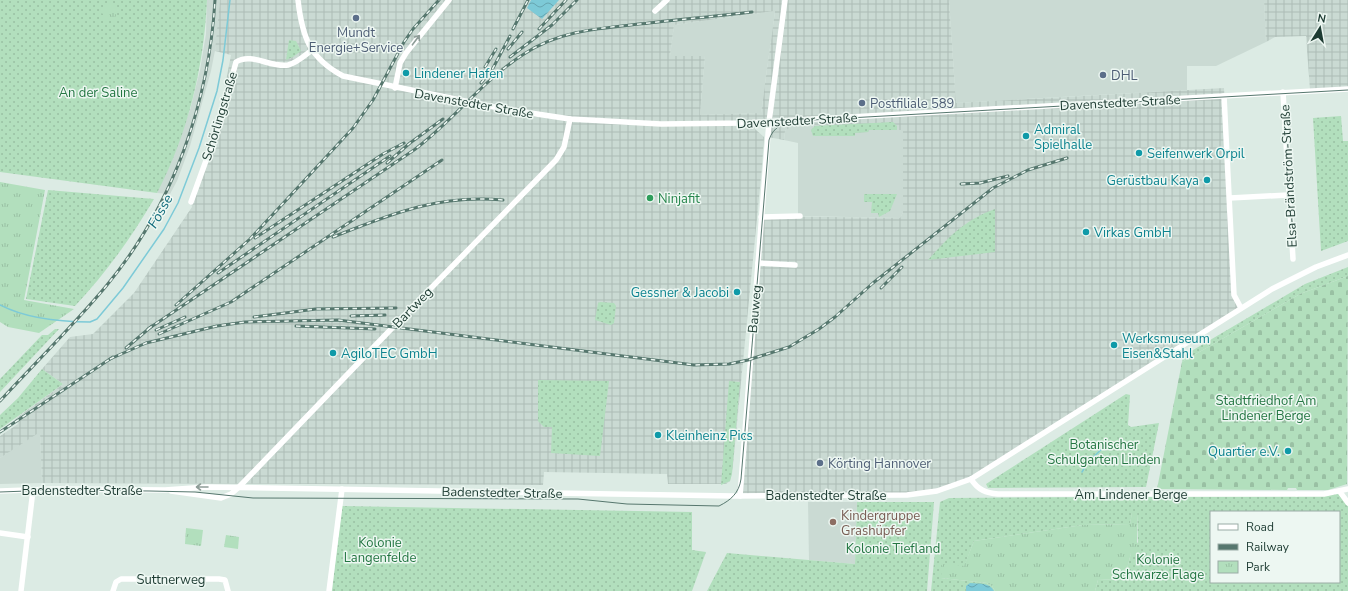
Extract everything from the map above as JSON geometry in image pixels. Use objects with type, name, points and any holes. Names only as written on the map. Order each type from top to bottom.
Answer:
[{"type":"street","name":"Davenstedter Straße","points":[[298,0],[302,29],[312,50],[321,61],[343,76],[395,88],[504,109],[570,118],[661,124],[770,122],[1348,89]]},
{"type":"street","points":[[395,88],[400,63],[406,53],[449,0]]},
{"type":"street","points":[[655,11],[667,0]]},
{"type":"street","name":"Bauweg","points":[[740,496],[761,217],[770,122],[785,0]]},
{"type":"street","name":"Schörlingstraße","points":[[191,202],[220,122],[236,62],[240,59],[247,58],[287,65],[298,61],[312,50]]},
{"type":"street","name":"Elsa-Brändström-Straße","points":[[1283,92],[1288,196],[1293,259]]},
{"type":"street","points":[[1224,96],[1234,295],[1241,308]]},
{"type":"street","name":"Bartweg","points":[[239,488],[556,160],[564,147],[570,118]]},
{"type":"street","points":[[1230,198],[1288,196]]},
{"type":"street","points":[[761,217],[800,216]]},
{"type":"street","name":"Badenstedter Straße","points":[[0,491],[165,490],[186,487],[740,496],[907,495],[937,491],[971,479],[1241,308],[1302,273],[1348,255]]},
{"type":"street","points":[[758,263],[795,265]]},
{"type":"street","name":"Am Lindener Berge","points":[[971,479],[979,489],[988,493],[998,494],[1296,494],[1345,490]]},
{"type":"street","name":"Badenstedter Straße","points":[[165,490],[221,498],[231,494],[239,488]]},
{"type":"street","points":[[330,591],[342,489]]},
{"type":"street","points":[[21,591],[34,490]]},
{"type":"street","points":[[1345,490],[1348,503]]},
{"type":"street","points":[[0,533],[28,537]]},
{"type":"street","name":"Suttnerweg","points":[[113,591],[116,582],[121,579],[220,579],[225,580],[228,591]]},
{"type":"shaded area","points":[[207,0],[220,0],[218,35],[211,71],[190,146],[177,181],[170,194],[157,193],[190,110],[200,70],[206,34]]},
{"type":"shaded area","points":[[220,0],[953,0],[949,1],[956,103],[1224,88],[1234,295],[1241,308],[971,479],[953,487],[907,495],[740,496],[762,216],[900,218],[903,212],[903,130],[869,130],[868,132],[855,133],[855,136],[813,136],[811,130],[814,126],[791,127],[785,131],[784,140],[768,137],[769,123],[755,123],[755,129],[764,137],[762,167],[733,465],[730,481],[726,484],[668,484],[667,474],[544,472],[543,485],[42,483],[40,432],[0,458],[0,436],[18,424],[15,419],[63,384],[42,369],[70,337],[93,334],[134,293],[192,207],[190,199],[209,148],[223,97],[231,55],[215,51]],"holes":[[[775,11],[761,113],[700,115],[705,56],[670,56],[674,25]]]},
{"type":"shaded area","points":[[949,0],[1264,0],[1266,42],[1216,66],[1187,66],[1187,90],[956,103]]},
{"type":"shaded area","points":[[1264,0],[1348,0],[1348,89],[1310,90],[1306,36],[1275,37],[1266,42]]},
{"type":"shaded area","points":[[775,11],[761,113],[700,115],[705,56],[670,56],[674,25]]},
{"type":"shaded area","points":[[814,126],[811,130],[813,136],[855,136],[855,133],[868,130],[903,130],[903,212],[900,218],[798,216],[798,143],[784,140],[785,131],[791,127]]},
{"type":"shaded area","points":[[40,431],[42,483],[0,484],[0,458]]},
{"type":"shaded area","name":"Kindergruppe Grashüpfer","points":[[808,502],[857,502],[855,564],[809,560]]},
{"type":"green space","name":"An der Saline","points":[[0,0],[207,0],[198,75],[186,123],[168,170],[157,193],[0,172]]},
{"type":"green space","points":[[105,4],[117,6],[115,21],[104,21],[104,14],[100,13],[100,10],[104,10]]},
{"type":"green space","points":[[289,40],[296,41],[301,51],[286,60]]},
{"type":"green space","points":[[1341,116],[1343,141],[1348,141],[1348,241],[1321,251],[1313,118]]},
{"type":"green space","points":[[893,122],[897,126],[897,130],[869,130],[868,132],[855,133],[855,136],[813,136],[811,130],[815,126]]},
{"type":"green space","points":[[0,182],[45,190],[24,300],[74,309],[39,333],[8,327],[0,322]]},
{"type":"green space","points":[[48,190],[154,199],[118,255],[75,306],[26,299]]},
{"type":"green space","points":[[864,194],[897,194],[890,211],[879,217],[878,213],[871,213],[872,202],[864,202]]},
{"type":"green space","points":[[995,209],[995,252],[928,260],[943,243],[958,230],[975,218]]},
{"type":"green space","points":[[1348,267],[1348,276],[1300,294],[1182,362],[1183,356],[1305,284]]},
{"type":"green space","name":"Stadtfriedhof Am Lindener Berge","points":[[1348,276],[1347,484],[1328,490],[1297,490],[1296,488],[1288,488],[1287,490],[1157,489],[1182,362],[1300,294]]},
{"type":"green space","points":[[598,303],[614,303],[616,306],[614,323],[611,325],[595,320]]},
{"type":"green space","points":[[55,329],[59,329],[0,392],[0,379],[42,335],[48,335]]},
{"type":"green space","points":[[42,369],[63,384],[0,429],[0,415],[18,398]]},
{"type":"green space","points":[[538,380],[609,381],[600,456],[551,453],[552,427],[544,427],[538,421]]},
{"type":"green space","points":[[729,381],[740,382],[732,474],[730,481],[721,485]]},
{"type":"green space","name":"Botanischer Schulgarten Linden","points":[[1126,394],[1130,395],[1128,425],[1131,427],[1159,423],[1146,487],[988,488],[986,484]]},
{"type":"green space","name":"Kolonie Schwarze Flage","points":[[1339,493],[1348,506],[1348,591],[1095,591],[1098,580],[1117,579],[1123,570],[1127,569],[1131,553],[1138,542],[1137,512],[1132,513],[1130,524],[1083,525],[974,541],[964,567],[941,578],[987,583],[992,586],[995,591],[931,591],[940,502],[949,498],[1299,496]]},
{"type":"green space","name":"Kolonie Tiefland","points":[[857,502],[934,502],[927,591],[707,591],[727,553],[855,564]]},
{"type":"green space","name":"Kolonie Langenfelde","points":[[342,506],[692,512],[692,550],[706,552],[692,591],[332,591]]},
{"type":"green space","points":[[1132,512],[1137,512],[1137,554],[1131,553],[1127,569],[1123,570],[1117,579],[1098,580],[1095,591],[995,591],[992,586],[987,583],[941,578],[942,563],[964,566],[974,541],[1083,525],[1130,524]]},
{"type":"green space","points":[[186,528],[203,530],[201,546],[185,544]]},
{"type":"green space","points":[[226,535],[239,537],[238,549],[224,547]]},
{"type":"water","points":[[531,0],[559,0],[542,19],[527,8]]},
{"type":"water","points":[[970,583],[987,585],[994,591],[966,591],[966,586]]},
{"type":"waterway","name":"Fösse","points":[[0,305],[32,317],[90,322],[97,319],[123,288],[164,229],[178,203],[199,148],[217,91],[223,60],[230,0]]},
{"type":"waterway","points":[[1090,460],[1103,448]]},
{"type":"waterway","points":[[1082,472],[1088,462]]},
{"type":"tram line","points":[[0,492],[55,490],[195,492],[253,498],[578,499],[627,504],[719,506],[734,496],[741,479],[769,140],[773,132],[779,126],[795,121],[1348,90]]},
{"type":"railway","points":[[0,401],[107,285],[130,254],[151,221],[169,187],[184,151],[196,114],[205,77],[215,0]]},
{"type":"railway","points":[[176,305],[250,239],[353,128],[373,100],[404,42],[413,29],[439,0]]},
{"type":"railway","points":[[513,29],[528,0]]},
{"type":"railway","points":[[539,29],[566,0]]},
{"type":"railway","points":[[510,57],[552,25],[577,0]]},
{"type":"railway","points":[[148,329],[414,150],[428,139],[481,88],[509,64],[538,46],[553,39],[600,28],[752,12]]},
{"type":"railway","points":[[508,49],[522,32]]},
{"type":"railway","points":[[481,83],[492,70],[510,36]]},
{"type":"railway","points":[[485,67],[496,49]]},
{"type":"railway","points":[[387,163],[410,143],[443,119]]},
{"type":"railway","points":[[255,238],[383,154],[404,143]]},
{"type":"railway","points":[[218,273],[390,156]]},
{"type":"railway","points":[[110,359],[146,343],[217,326],[245,322],[338,320],[694,365],[729,364],[748,360],[789,347],[819,329],[835,317],[873,283],[993,188],[1028,170],[1067,158]]},
{"type":"railway","points":[[159,334],[231,302],[442,160]]},
{"type":"railway","points":[[961,184],[980,183],[1008,176]]},
{"type":"railway","points":[[333,237],[395,214],[436,203],[480,199],[503,200]]},
{"type":"railway","points":[[881,288],[902,267]]},
{"type":"railway","points":[[254,317],[316,309],[396,308]]},
{"type":"railway","points":[[351,316],[385,315]]},
{"type":"railway","points":[[156,330],[185,317]]},
{"type":"railway","points":[[126,348],[152,326]]},
{"type":"railway","points":[[296,326],[375,329]]},
{"type":"railway","points":[[0,432],[113,357]]},
{"type":"place","name":"Mundt Energie+Service","points":[[356,18]]},
{"type":"place","name":"Lindener Hafen","points":[[406,73]]},
{"type":"place","name":"DHL","points":[[1103,75]]},
{"type":"place","name":"Postfiliale 589","points":[[862,103]]},
{"type":"place","name":"Admiral Spielhalle","points":[[1026,136]]},
{"type":"place","name":"Seifenwerk Orpil","points":[[1139,153]]},
{"type":"place","name":"Gerüstbau Kaya","points":[[1207,180]]},
{"type":"place","name":"Ninjafit","points":[[650,198]]},
{"type":"place","name":"Virkas GmbH","points":[[1086,232]]},
{"type":"place","name":"Gessner & Jacobi","points":[[737,292]]},
{"type":"place","name":"Werksmuseum Eisen&Stahl","points":[[1114,345]]},
{"type":"place","name":"AgiloTEC GmbH","points":[[333,353]]},
{"type":"place","name":"Kleinheinz Pics","points":[[658,435]]},
{"type":"place","name":"Quartier e.V.","points":[[1288,451]]},
{"type":"place","name":"Körting Hannover","points":[[820,463]]},
{"type":"place","name":"Kindergruppe Grashüpfer","points":[[833,522]]}]
